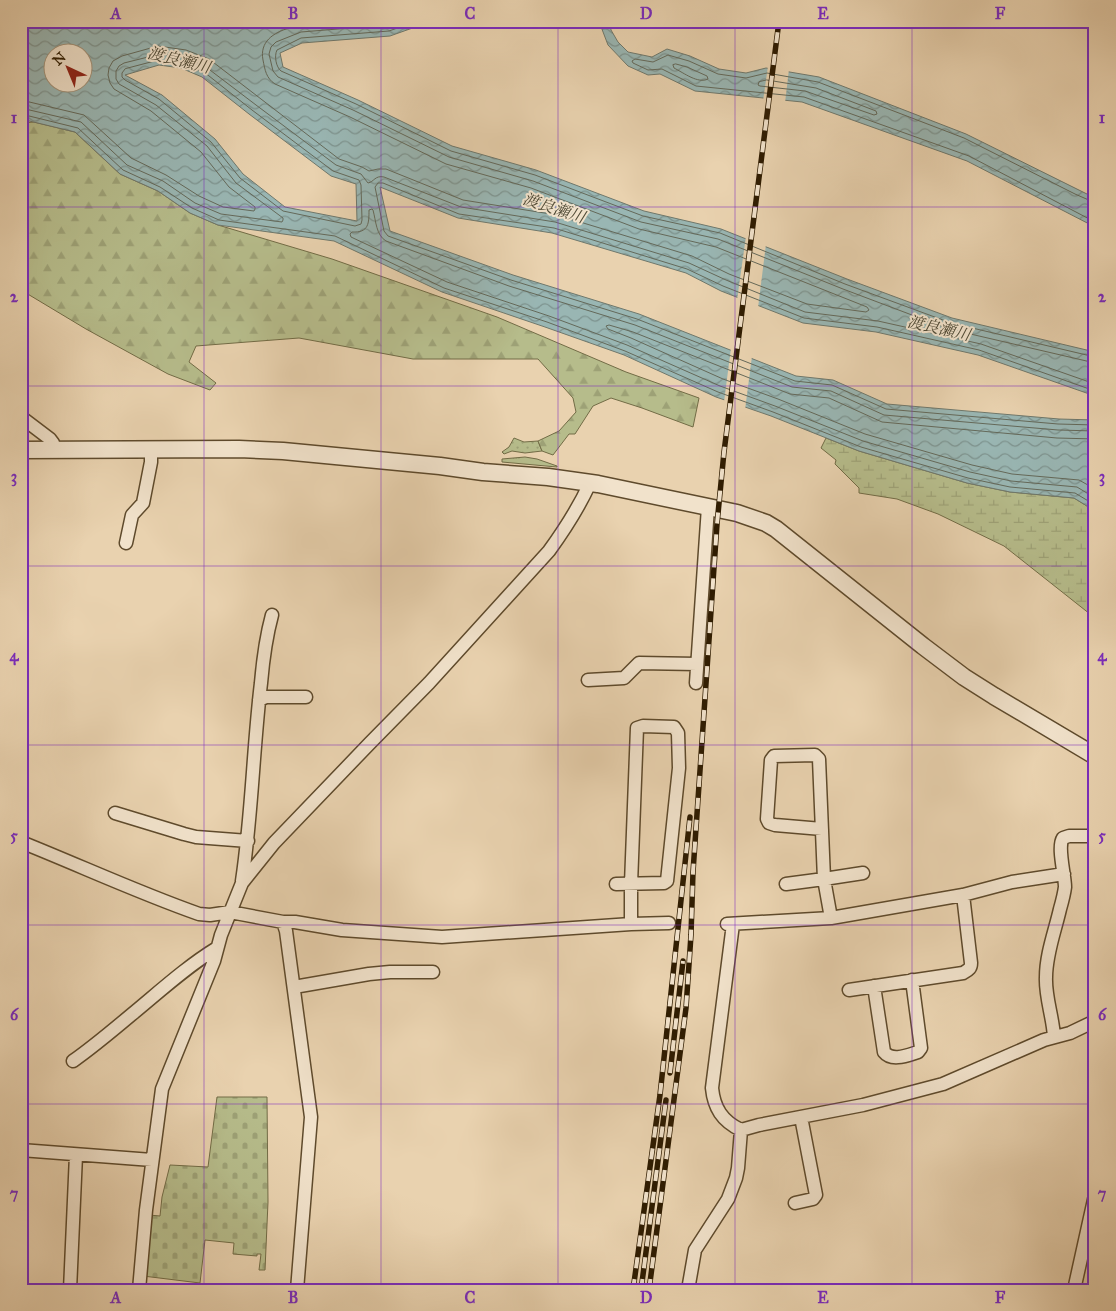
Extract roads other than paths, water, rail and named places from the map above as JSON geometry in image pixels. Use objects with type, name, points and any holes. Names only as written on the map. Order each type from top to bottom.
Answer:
[{"type":"street","points":[[21,416],[50,439],[54,450]]},
{"type":"street","points":[[126,543],[132,515],[143,503],[151,449]]},
{"type":"street","points":[[21,450],[239,449],[283,451],[548,477],[590,483],[736,513],[756,519],[776,529],[964,676],[1095,756]]},
{"type":"street","points":[[139,1290],[146,1210],[162,1090],[214,961],[230,912],[242,884],[274,843],[429,683],[549,551],[570,521],[590,483]]},
{"type":"street","points":[[696,684],[708,507]]},
{"type":"street","points":[[242,884],[248,842],[259,700],[267,636],[272,615]]},
{"type":"street","points":[[588,680],[624,678],[639,663],[698,664]]},
{"type":"street","points":[[259,700],[266,697],[306,697]]},
{"type":"street","points":[[616,884],[631,884],[664,883],[667,881],[679,768],[678,734],[674,727],[643,726],[637,728],[631,884],[632,924]]},
{"type":"street","points":[[822,829],[769,823],[767,819],[771,760],[774,756],[815,755],[819,758],[822,829],[824,879],[831,918]]},
{"type":"street","points":[[114,813],[184,834],[248,842]]},
{"type":"street","points":[[1054,1037],[1046,976],[1049,955],[1064,894],[1061,840],[1066,836],[1095,836]]},
{"type":"street","points":[[21,842],[69,861],[109,880],[199,914],[210,915],[230,912],[342,930],[442,938],[669,923]]},
{"type":"street","points":[[786,884],[863,873]]},
{"type":"street","points":[[1064,874],[1012,882],[963,895],[831,918],[730,924],[712,1088],[714,1100],[719,1111],[730,1125],[741,1130],[890,1099],[943,1084],[1044,1040],[1070,1033],[1095,1021]]},
{"type":"street","points":[[848,990],[963,973],[968,970],[971,967],[963,895]]},
{"type":"street","points":[[283,922],[286,931],[311,1117],[297,1290]]},
{"type":"street","points":[[73,1061],[99,1042],[168,984],[207,954],[218,948]]},
{"type":"street","points":[[294,987],[369,974],[433,972]]},
{"type":"street","points":[[874,986],[884,1052],[887,1056],[893,1058],[918,1052],[921,1048],[912,980]]},
{"type":"street","points":[[795,1203],[813,1199],[816,1195],[801,1117]]},
{"type":"street","points":[[688,1290],[695,1250],[728,1199],[736,1178],[741,1130]]},
{"type":"street","points":[[21,1150],[152,1160]]},
{"type":"street","points":[[70,1290],[76,1155]]},
{"type":"street","points":[[1074,1290],[1095,1195]]},
{"type":"water","name":"渡良瀬川","points":[[21,21],[427,21],[390,36],[302,43],[280,53],[283,67],[358,100],[452,146],[536,170],[644,211],[721,229],[952,318],[1095,352],[1095,396],[978,355],[876,332],[803,323],[721,291],[686,273],[552,233],[458,218],[380,187],[390,231],[513,275],[639,314],[796,376],[833,380],[887,404],[1059,419],[1095,420],[1095,511],[1074,498],[1010,492],[967,483],[859,451],[771,416],[716,397],[624,355],[442,292],[334,241],[218,225],[190,213],[158,191],[120,174],[75,132],[21,119]],"holes":[[[159,65],[181,68],[202,77],[331,176],[356,184],[357,221],[285,207],[243,174],[215,139],[162,95],[125,75]]]},
{"type":"water","points":[[600,21],[610,21],[611,30],[618,42],[628,52],[652,57],[667,49],[690,56],[719,69],[746,73],[766,68],[819,77],[966,134],[1095,198],[1095,227],[967,161],[802,102],[695,91],[660,74],[648,75],[628,66],[608,45]]},
{"type":"railway","points":[[649,1290],[686,1008],[693,872],[717,524],[724,452],[779,21]]},
{"type":"railway","points":[[633,1290],[660,1095],[690,817]]},
{"type":"railway","points":[[670,1073],[683,961]]},
{"type":"railway","points":[[641,1290],[666,1100]]}]
